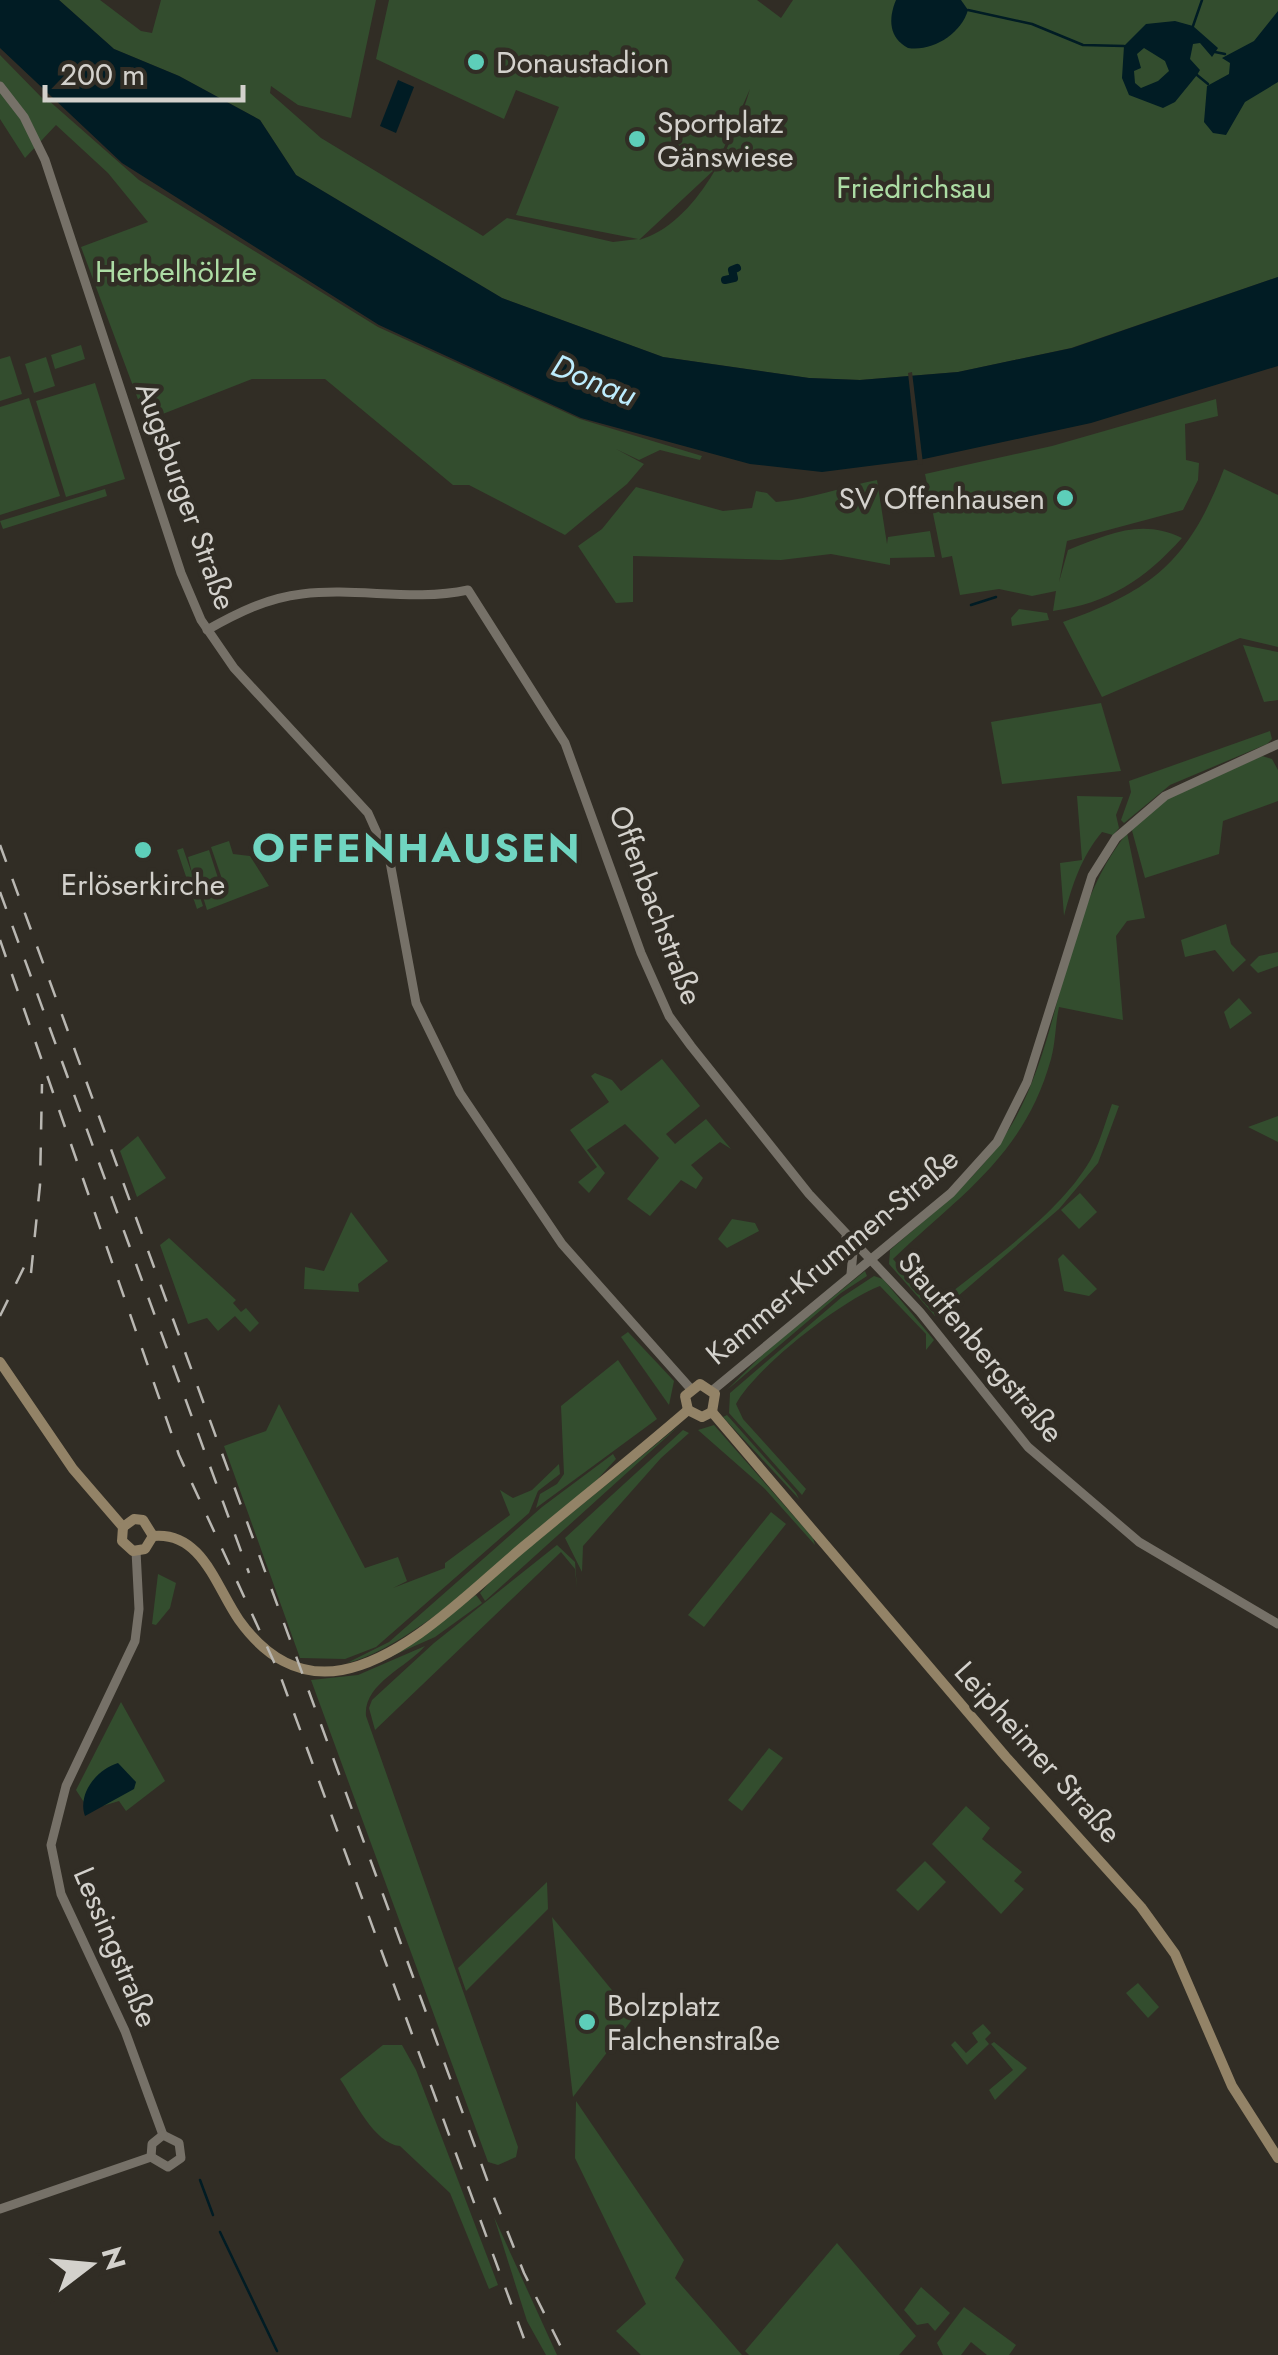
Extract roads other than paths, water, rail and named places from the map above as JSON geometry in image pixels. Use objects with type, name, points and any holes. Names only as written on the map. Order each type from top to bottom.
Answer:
[{"type":"main road","name":"Lessingstraße","points":[[0,1362],[73,1469],[124,1526]]},
{"type":"main road","name":"Kammer-Krummen-Straße","points":[[704,1385],[713,1390],[716,1399],[712,1412],[696,1416],[688,1410],[685,1396],[690,1388],[704,1385]]},
{"type":"main road","points":[[136,1551],[149,1545],[153,1536],[173,1536],[188,1544],[252,1637],[279,1660],[312,1670],[355,1666],[402,1644],[688,1410]]},
{"type":"main road","name":"Leipheimer Straße","points":[[712,1412],[1006,1757],[1142,1906],[1175,1954],[1232,2086],[1278,2158]]},
{"type":"main road","name":"Lessingstraße","points":[[136,1551],[122,1541],[124,1526],[134,1519],[143,1520],[153,1536]]},
{"type":"street","name":"Augsburger Straße","points":[[0,86],[24,117],[46,160],[181,573],[207,630],[234,668],[368,812],[390,862],[414,995],[444,1068],[562,1244],[690,1388]]},
{"type":"street","name":"Offenbachstraße","points":[[207,630],[259,604],[303,594],[400,598],[468,590],[571,755],[623,906],[669,1016],[781,1160],[840,1228],[872,1258]]},
{"type":"street","name":"Kammer-Krummen-Straße","points":[[713,1390],[967,1178],[997,1142],[1027,1082],[1092,876],[1116,838],[1165,796],[1278,744]]},
{"type":"street","points":[[840,1228],[853,1252],[846,1280]]},
{"type":"street","name":"Stauffenbergstraße","points":[[872,1258],[1027,1445],[1097,1508],[1168,1561],[1278,1624]]},
{"type":"street","name":"Lessingstraße","points":[[136,1551],[139,1609],[135,1640],[59,1804],[51,1845],[62,1894],[125,2032],[163,2136]]},
{"type":"street","points":[[163,2136],[179,2143],[180,2158],[163,2167],[151,2158],[152,2144],[163,2136]]},
{"type":"street","points":[[0,2209],[151,2158]]},
{"type":"water","name":"Donau","points":[[0,0],[59,0],[114,49],[179,76],[260,120],[296,175],[502,298],[663,357],[809,378],[860,380],[958,372],[1072,348],[1278,277],[1278,366],[1091,423],[924,459],[822,472],[750,464],[581,418],[379,325],[122,163],[0,48]]},
{"type":"water","points":[[896,0],[961,0],[968,10],[959,27],[944,40],[927,47],[908,48],[897,39],[892,27]]},
{"type":"water","points":[[1278,11],[1278,82],[1245,102],[1226,135],[1213,133],[1204,122],[1207,86],[1229,74],[1230,63],[1222,58],[1254,41]]},
{"type":"water","points":[[1175,21],[1193,26],[1218,48],[1212,57],[1200,43],[1193,44],[1190,59],[1200,70],[1175,102],[1163,108],[1129,95],[1122,78],[1124,46],[1146,24]],"holes":[[[1144,48],[1165,61],[1169,71],[1158,81],[1141,88],[1135,83],[1134,71],[1141,68],[1137,54]]]},
{"type":"water","points":[[398,80],[414,87],[396,133],[380,126]]},
{"type":"water","points":[[118,1763],[136,1782],[134,1789],[85,1816],[86,1791],[103,1771]]},
{"type":"waterway","points":[[1193,26],[1202,0]]},
{"type":"waterway","points":[[968,10],[1032,24],[1083,45],[1124,46]]},
{"type":"waterway","points":[[1215,52],[1225,54]]},
{"type":"waterway","points":[[1197,75],[1208,84]]},
{"type":"waterway","points":[[725,280],[734,278],[732,270],[737,268]]},
{"type":"waterway","points":[[971,605],[996,597]]},
{"type":"waterway","points":[[200,2180],[213,2215]]},
{"type":"waterway","points":[[220,2232],[277,2351]]},
{"type":"railway","points":[[0,845],[489,2185],[524,2273],[565,2355]]},
{"type":"railway","points":[[0,892],[249,1573]]},
{"type":"railway","points":[[0,940],[179,1455],[280,1675],[530,2355]]},
{"type":"railway","points":[[31,1273],[40,1185],[42,1084]]},
{"type":"railway","points":[[0,1316],[29,1257]]},
{"type":"place","name":"Donaustadion","points":[[476,62]]},
{"type":"place","name":"Sportplatz Gänswiese","points":[[637,139]]},
{"type":"place","name":"SV Offenhausen","points":[[1065,498]]},
{"type":"place","name":"Erlöserkirche","points":[[143,850]]},
{"type":"place","name":"Bolzplatz Falchenstraße","points":[[587,2022]]},
{"type":"district","name":"OFFENHAUSEN","points":[[417,848]]},
{"type":"park label","name":"Friedrichsau","points":[[914,187]]},
{"type":"park label","name":"Herbelhölzle","points":[[176,271]]}]
